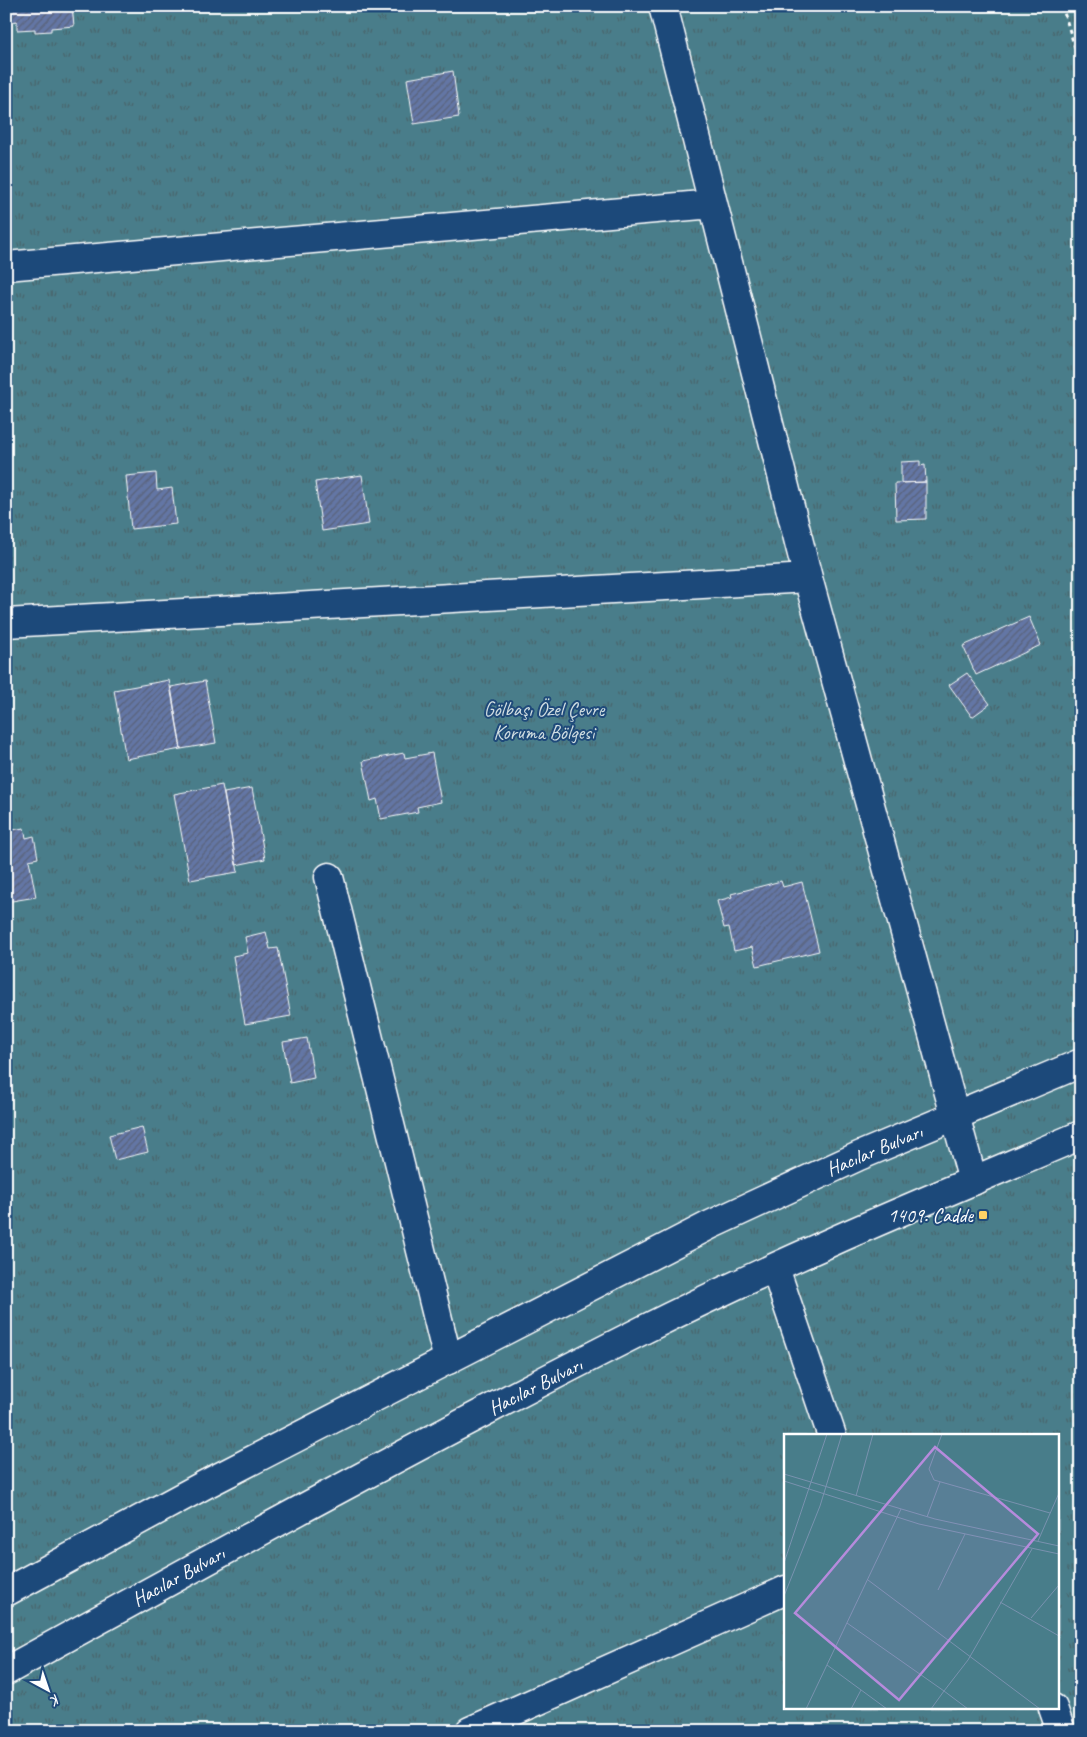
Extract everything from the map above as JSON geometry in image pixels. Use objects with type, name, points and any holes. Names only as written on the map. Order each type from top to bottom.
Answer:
[{"type":"street","points":[[663,6],[808,578],[973,1181]]},
{"type":"street","points":[[6,266],[713,204]]},
{"type":"street","points":[[6,623],[808,578]]},
{"type":"street","points":[[328,877],[448,1360]]},
{"type":"street","name":"Hacılar Bulvarı","points":[[6,1592],[206,1484],[710,1225],[788,1187],[1081,1063]]},
{"type":"street","name":"Hacılar Bulvarı","points":[[6,1671],[439,1436],[646,1329],[775,1268],[1081,1134]]},
{"type":"street","points":[[775,1268],[831,1434]]},
{"type":"street","points":[[470,1731],[784,1591]]},
{"type":"street","points":[[1054,1710],[1062,1731]]},
{"type":"path","points":[[1062,6],[1081,67]]},
{"type":"green space","name":"Gölbaşı Özel Çevre Koruma Bölgesi","points":[[6,6],[1081,6],[1081,1731],[6,1731]]},
{"type":"building","points":[[10,6],[72,6],[74,26],[51,28],[51,31],[35,32],[35,29],[17,30],[17,21],[11,22]]},
{"type":"building","points":[[180,6],[208,6],[208,8],[180,11]]},
{"type":"building","points":[[453,71],[459,117],[414,124],[407,79]]},
{"type":"building","points":[[920,461],[920,466],[925,465],[926,482],[901,483],[901,462]]},
{"type":"building","points":[[156,473],[157,490],[172,488],[176,524],[131,529],[126,476]]},
{"type":"building","points":[[362,475],[369,524],[322,531],[315,482]]},
{"type":"building","points":[[926,482],[926,519],[896,520],[895,483]]},
{"type":"building","points":[[1029,617],[1041,645],[976,675],[963,646]]},
{"type":"building","points":[[967,673],[990,704],[972,717],[949,685]]},
{"type":"building","points":[[169,680],[181,749],[126,759],[114,690]]},
{"type":"building","points":[[205,681],[216,743],[181,749],[171,687]]},
{"type":"building","points":[[6,729],[13,763],[6,764]]},
{"type":"building","points":[[404,753],[405,758],[432,753],[441,802],[417,807],[418,812],[381,819],[377,799],[371,801],[363,761]]},
{"type":"building","points":[[222,785],[238,872],[190,880],[174,794]]},
{"type":"building","points":[[252,788],[265,859],[236,865],[224,793]]},
{"type":"building","points":[[24,828],[26,838],[34,836],[38,858],[29,860],[36,897],[6,902],[6,831]]},
{"type":"building","points":[[781,881],[783,887],[802,882],[819,951],[757,966],[752,947],[734,951],[729,927],[724,928],[717,901],[732,897],[731,894]]},
{"type":"building","points":[[266,932],[270,949],[278,948],[291,1016],[245,1024],[233,956],[248,953],[245,937]]},
{"type":"building","points":[[307,1038],[314,1078],[290,1083],[283,1042]]},
{"type":"building","points":[[142,1127],[148,1152],[115,1160],[109,1135]]},
{"type":"place","name":"1409. Cadde","points":[[983,1215]]}]
